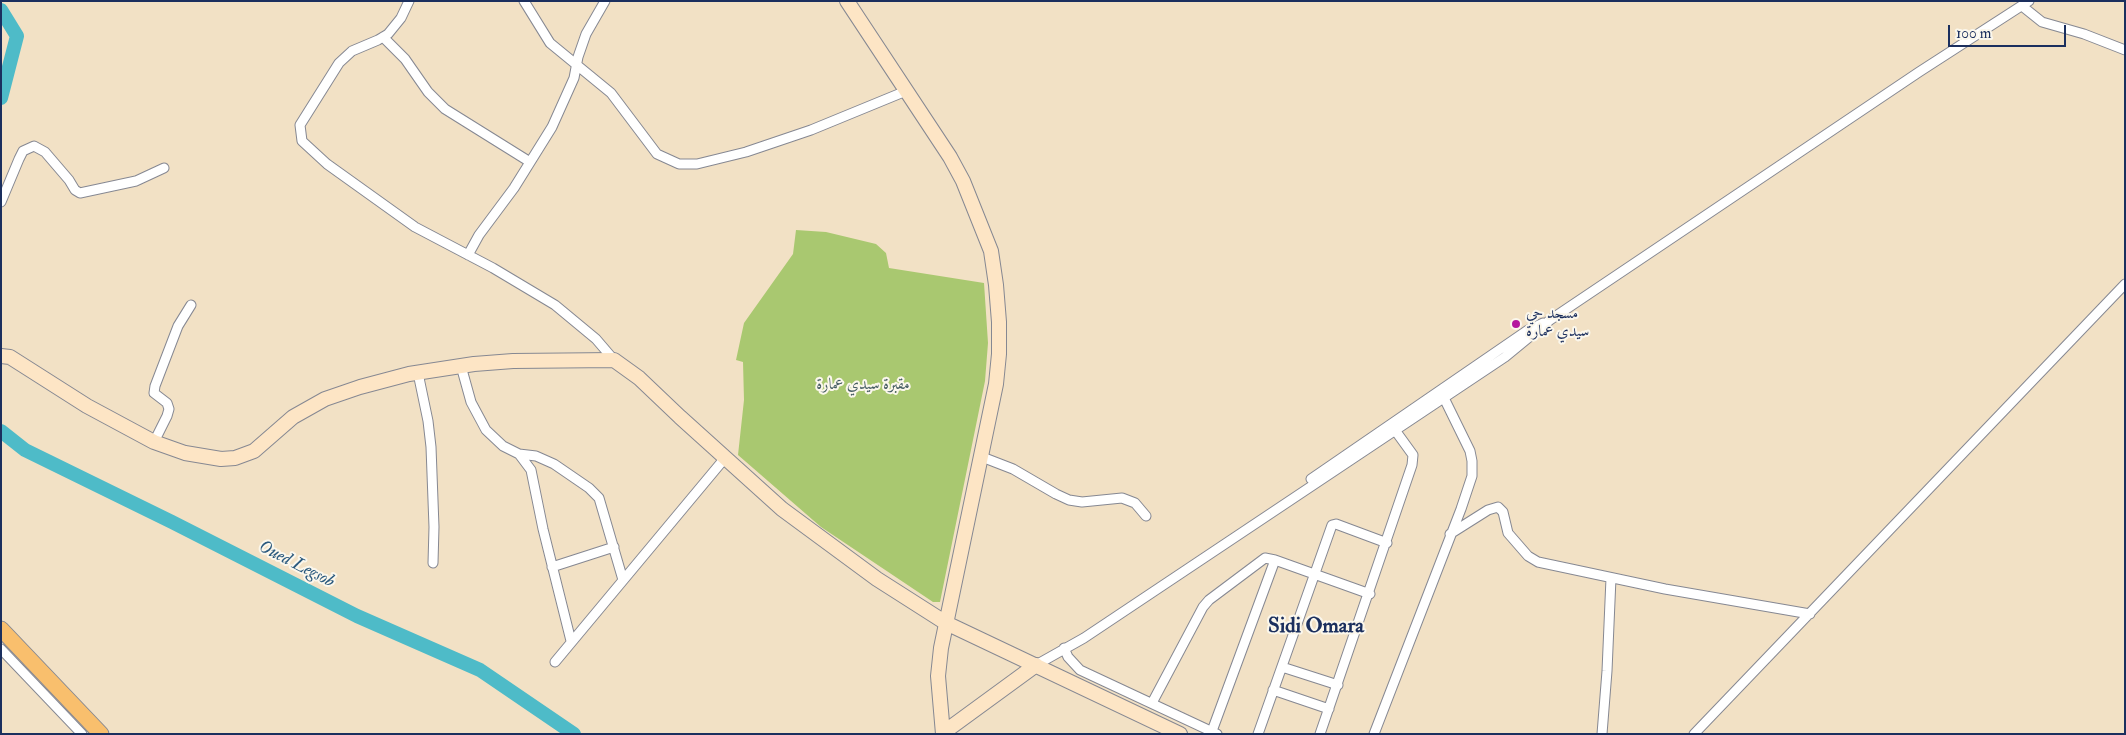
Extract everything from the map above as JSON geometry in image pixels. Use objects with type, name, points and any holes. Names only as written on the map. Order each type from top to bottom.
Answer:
[{"type":"main road","points":[[848,1],[964,181],[991,251],[996,285],[999,354],[996,384],[946,623],[938,676],[943,733]]},
{"type":"main road","points":[[1,356],[10,357],[87,406],[154,442],[185,453],[221,458],[235,458],[254,451],[292,417],[325,399],[360,387],[418,373],[461,366],[513,361],[614,360],[639,378],[782,509],[877,579],[946,623],[1180,734]]},
{"type":"main road","points":[[3,640],[48,686],[100,733]]},
{"type":"main road","points":[[943,733],[1036,666]]},
{"type":"street","points":[[408,1],[400,18],[388,34],[352,50],[343,57],[300,125],[302,140],[328,164],[415,228],[468,255],[555,305],[596,339],[614,360]]},
{"type":"street","points":[[524,1],[544,36],[610,93],[657,154],[679,164],[697,164],[746,152],[811,130],[906,91]]},
{"type":"street","points":[[468,255],[479,235],[514,188],[552,127],[574,78],[586,34],[605,1]]},
{"type":"street","points":[[1393,427],[1444,398],[1505,357],[1550,320],[1919,72],[2026,4],[2042,22],[2084,34],[2125,50]]},
{"type":"street","points":[[383,37],[404,59],[424,86],[445,109],[530,162]]},
{"type":"street","points":[[1,202],[23,151],[34,146],[45,152],[75,190],[80,193],[136,181],[164,168]]},
{"type":"street","points":[[1694,734],[2125,284]]},
{"type":"street","points":[[154,442],[169,412],[166,403],[154,393],[155,386],[178,326],[191,305]]},
{"type":"street","points":[[1036,666],[1074,642],[1084,638],[1124,608],[1393,427],[1528,330],[1550,320]]},
{"type":"street","points":[[461,366],[471,402],[486,430],[503,446],[519,454],[536,456],[554,464],[589,488],[598,498],[623,580]]},
{"type":"street","points":[[418,373],[431,446],[434,526],[432,563]]},
{"type":"street","points":[[1374,734],[1472,476],[1470,452],[1444,398]]},
{"type":"street","points":[[1320,734],[1370,594],[1413,459],[1411,452],[1393,427]]},
{"type":"street","points":[[519,454],[531,470],[552,567],[571,641]]},
{"type":"street","points":[[982,457],[1013,470],[1070,500],[1082,502],[1114,498],[1129,500],[1135,503],[1146,516]]},
{"type":"street","points":[[556,662],[571,641],[725,458]]},
{"type":"street","points":[[1450,534],[1488,510],[1498,507],[1503,512],[1508,533],[1528,556],[1538,562],[1611,578],[1810,614]]},
{"type":"street","points":[[1258,734],[1333,524],[1387,543]]},
{"type":"street","points":[[552,567],[614,547]]},
{"type":"street","points":[[1152,703],[1198,614],[1209,600],[1265,558],[1370,594]]},
{"type":"street","points":[[1064,648],[1068,657],[1080,670],[1214,733],[1275,560]]},
{"type":"street","points":[[1602,734],[1611,578]]},
{"type":"street","points":[[1282,667],[1338,685]]},
{"type":"street","points":[[1070,681],[1080,670]]},
{"type":"street","points":[[48,686],[82,734]]},
{"type":"street","points":[[1115,702],[1121,688]]},
{"type":"street","points":[[1274,690],[1329,709]]},
{"type":"green space","name":"مقبرة سيدي عمارة","points":[[796,230],[826,232],[876,244],[886,253],[889,268],[984,283],[988,343],[985,381],[940,602],[933,602],[821,527],[738,455],[744,400],[743,362],[736,360],[744,323],[793,254]]},
{"type":"waterway","name":"Oued Legsob","points":[[1,10],[17,36],[1,98]]},
{"type":"waterway","name":"Oued Legsob","points":[[1,431],[25,450],[357,616],[480,670],[574,734]]},
{"type":"place","name":"مسجد حي سيدي عمارة","points":[[1516,324]]},
{"type":"district","name":"Sidi Omara","points":[[1316,627]]}]
